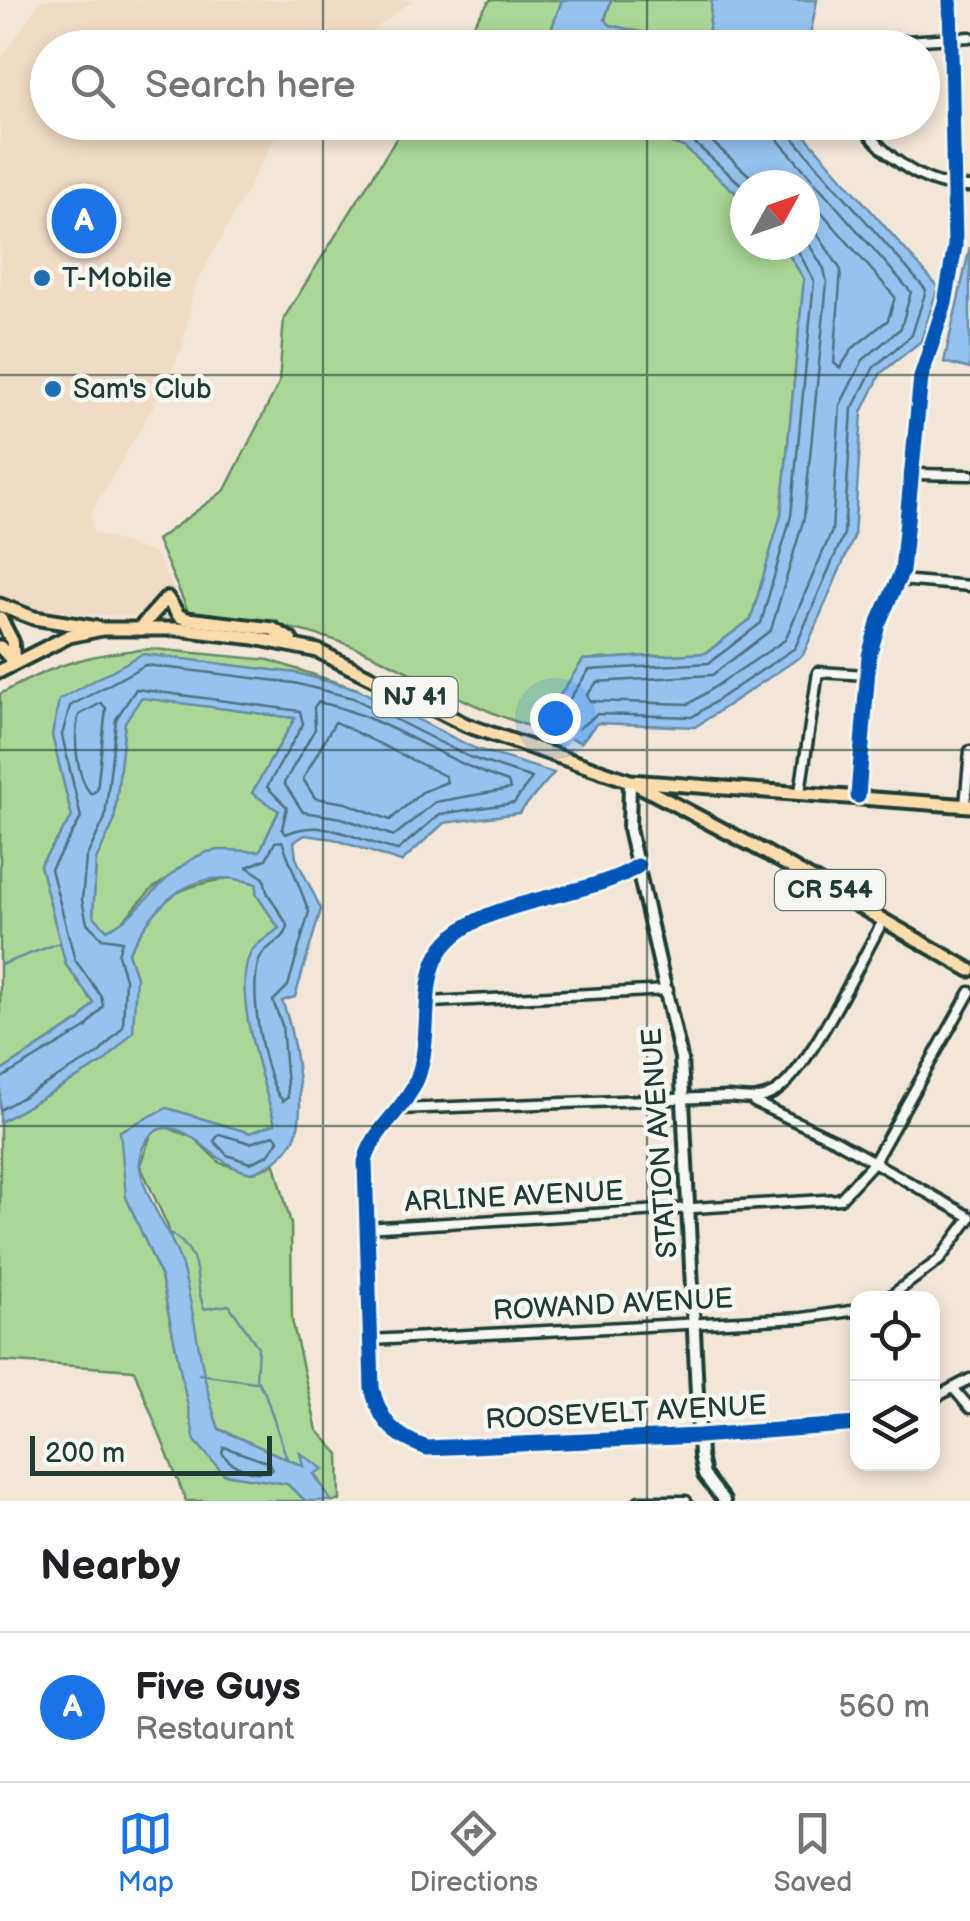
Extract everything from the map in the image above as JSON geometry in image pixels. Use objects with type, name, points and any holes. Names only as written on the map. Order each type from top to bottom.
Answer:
[{"type":"main road","points":[[139,629],[167,598],[187,619],[272,630],[304,646]]},
{"type":"main road","points":[[0,605],[34,618],[102,629]]},
{"type":"main road","points":[[0,618],[12,641],[14,662]]},
{"type":"main road","name":"NJ 41","points":[[0,671],[70,636],[102,629],[178,629],[304,646],[402,690],[466,726],[630,781],[967,806]]},
{"type":"main road","points":[[0,647],[14,662]]},
{"type":"main road","name":"CR 544","points":[[630,781],[970,970]]},
{"type":"main road","points":[[686,784],[679,796],[689,812]]},
{"type":"street","points":[[858,796],[867,675],[878,624],[900,580],[921,377],[945,303],[955,246],[950,0]]},
{"type":"street","points":[[940,39],[970,37]]},
{"type":"street","points":[[874,140],[916,173],[955,187],[970,187]]},
{"type":"street","points":[[912,474],[970,475]]},
{"type":"street","points":[[900,580],[970,586]]},
{"type":"street","points":[[800,792],[818,672],[867,675]]},
{"type":"street","points":[[967,806],[970,752]]},
{"type":"street","name":"STATION AVENUE","points":[[630,781],[629,829],[681,1058],[699,1436],[704,1475],[720,1500]]},
{"type":"street","points":[[370,1340],[365,1228],[369,1146],[418,1078],[438,956],[468,924],[602,886],[638,866]]},
{"type":"street","points":[[752,1101],[773,1094],[796,1074],[883,920]]},
{"type":"street","points":[[430,1002],[668,990]]},
{"type":"street","name":"ARLINE AVENUE","points":[[365,1228],[832,1202],[858,1182],[874,1162],[970,992]]},
{"type":"street","points":[[398,1109],[727,1097],[752,1101],[874,1162],[970,1218],[939,1260],[897,1291]]},
{"type":"street","name":"ROWAND AVENUE","points":[[370,1340],[802,1318],[850,1311]]},
{"type":"street","name":"ROOSEVELT AVENUE","points":[[370,1340],[377,1410],[399,1436],[426,1448],[699,1436],[850,1425]]},
{"type":"street","points":[[940,1396],[970,1378]]},
{"type":"street","points":[[954,1389],[970,1408]]},
{"type":"street","points":[[639,1501],[686,1501]]},
{"type":"shaded area","points":[[42,0],[413,0],[373,30],[30,30],[30,140],[274,140],[195,286],[182,348],[152,409],[91,513],[93,532],[156,554],[187,619],[45,612],[0,595],[0,59]]},
{"type":"green space","points":[[490,0],[562,0],[551,30],[470,30]]},
{"type":"green space","points":[[611,0],[712,0],[709,30],[632,30],[605,20]]},
{"type":"green space","points":[[395,140],[662,140],[684,147],[730,188],[730,260],[792,260],[804,279],[781,515],[751,619],[706,653],[583,660],[538,729],[473,704],[347,644],[280,626],[188,611],[157,540],[225,490],[279,383],[284,318]]},
{"type":"green space","points":[[153,649],[269,660],[357,689],[296,673],[142,654],[52,735],[72,817],[40,865],[66,965],[94,1003],[80,1020],[0,1072],[0,694],[74,662]]},
{"type":"green space","points":[[141,697],[295,718],[252,793],[279,810],[260,851],[207,852],[152,889],[120,924],[107,930],[93,916],[96,860],[114,822],[125,721]]},
{"type":"green space","points":[[234,877],[257,884],[256,894],[279,928],[253,1044],[275,1124],[250,1133],[167,1108],[121,1131],[127,1197],[161,1277],[196,1441],[224,1474],[287,1484],[306,1501],[186,1501],[134,1370],[0,1361],[0,1122],[104,1062],[136,977],[128,953],[149,918],[181,891]]},
{"type":"green space","points":[[166,1127],[194,1138],[220,1163],[252,1173],[275,1164],[291,1224],[292,1320],[317,1430],[339,1454],[340,1501],[331,1501],[314,1473],[321,1469],[301,1455],[304,1467],[219,1429],[205,1390],[168,1227],[140,1165],[152,1132]]},
{"type":"water","points":[[562,0],[611,0],[605,19],[610,25],[630,30],[551,30]]},
{"type":"water","points":[[712,0],[817,0],[811,30],[709,30]]},
{"type":"water","points":[[662,140],[809,140],[938,287],[921,341],[881,373],[862,412],[854,537],[803,655],[695,727],[597,723],[581,742],[538,729],[583,660],[706,653],[751,619],[781,515],[804,279],[792,260],[820,260],[820,170],[730,170],[730,188],[684,147]]},
{"type":"water","points":[[970,247],[970,369],[944,362]]},
{"type":"water","points":[[142,654],[296,673],[357,689],[474,748],[554,773],[519,813],[444,823],[401,862],[334,839],[305,835],[294,842],[296,858],[321,909],[295,997],[282,1001],[298,1071],[300,1110],[294,1139],[276,1160],[252,1173],[227,1163],[188,1134],[167,1128],[150,1136],[141,1154],[140,1167],[147,1192],[182,1266],[219,1429],[303,1466],[300,1453],[323,1469],[314,1474],[331,1501],[306,1501],[287,1484],[224,1474],[195,1441],[161,1277],[126,1197],[120,1131],[167,1108],[250,1133],[275,1124],[251,1034],[244,984],[254,948],[279,928],[256,894],[257,884],[214,879],[179,891],[165,903],[128,953],[136,977],[133,1032],[104,1062],[0,1122],[0,1072],[80,1020],[94,1003],[66,965],[40,865],[72,817],[52,735],[59,700]],"holes":[[[141,698],[295,718],[252,793],[279,811],[260,851],[218,850],[191,860],[107,930],[93,915],[96,860],[114,822],[125,722]]]},
{"type":"waterway","points":[[555,745],[574,722]]},
{"type":"waterway","points":[[0,965],[59,943]]},
{"type":"waterway","points":[[167,1231],[193,1257],[204,1309],[229,1305],[258,1347],[256,1379],[265,1393],[287,1459]]},
{"type":"waterway","points":[[199,1374],[255,1382]]},
{"type":"cycle path","points":[[858,796],[869,656],[878,624],[902,571],[921,377],[945,303],[955,246],[950,0]]},
{"type":"cycle path","points":[[638,866],[615,878],[472,923],[450,939],[436,959],[417,1079],[375,1139],[365,1162],[375,1400],[390,1426],[427,1448],[699,1436],[850,1425]]},
{"type":"place","name":"Five Guys","points":[[84,221]]},
{"type":"place","name":"T-Mobile","points":[[42,278]]},
{"type":"place","name":"Sam's Club","points":[[53,389]]}]
